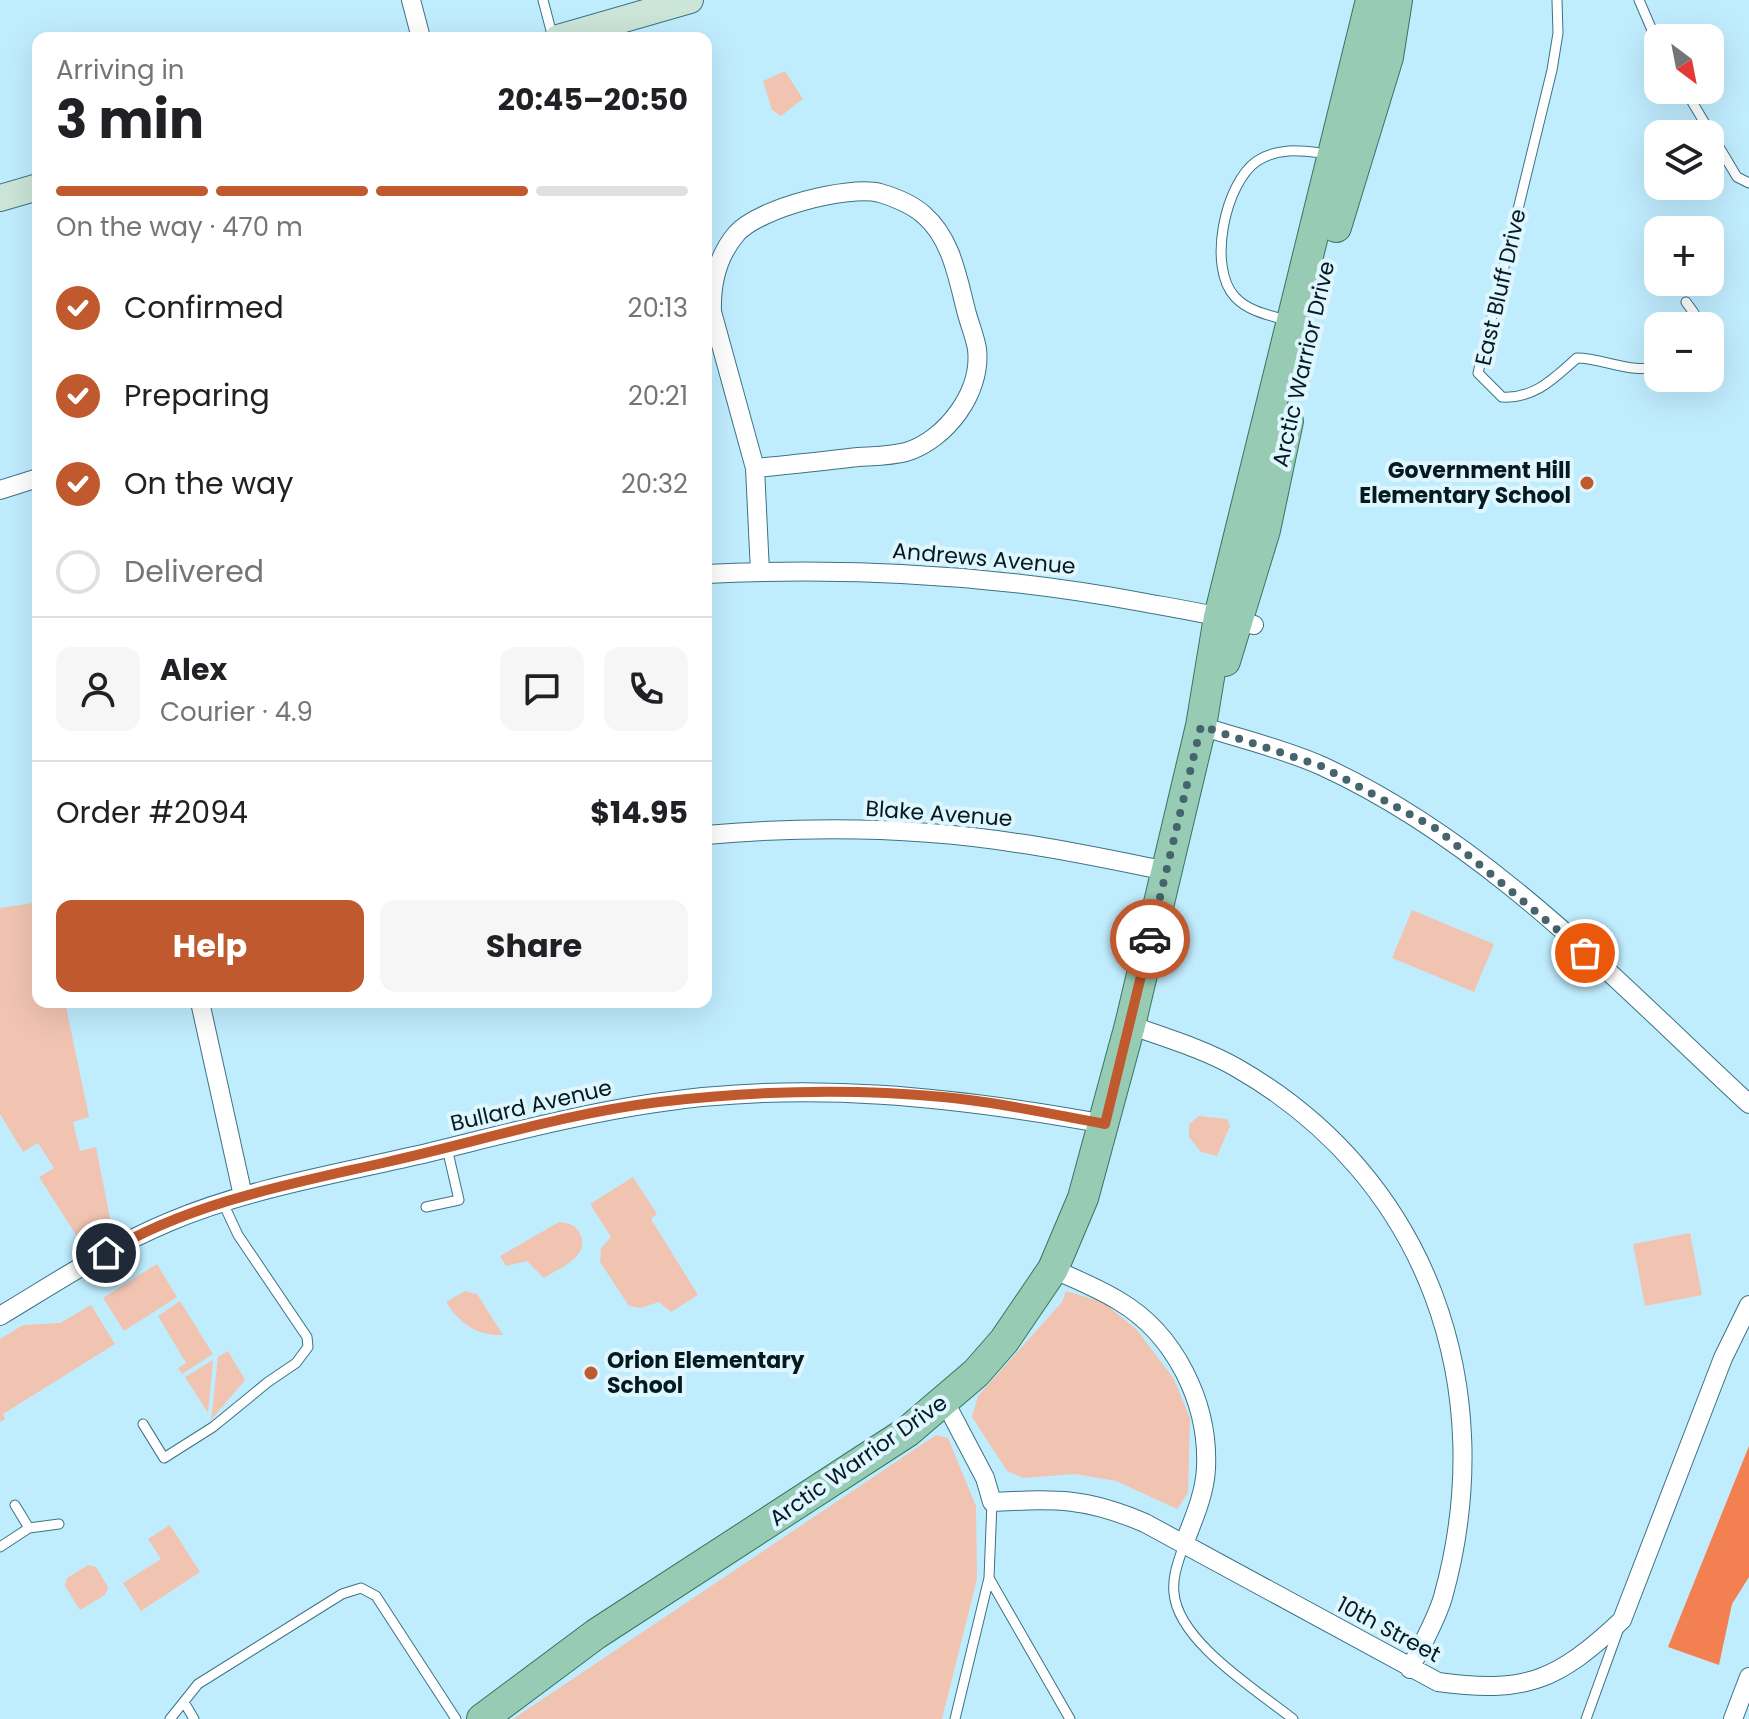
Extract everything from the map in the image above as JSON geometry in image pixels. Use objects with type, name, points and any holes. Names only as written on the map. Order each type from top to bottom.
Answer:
[{"type":"main road","name":"Arctic Warrior Drive","points":[[1238,621],[1292,322],[1371,0]]},
{"type":"main road","name":"Arctic Warrior Drive","points":[[482,1719],[596,1634],[907,1432],[945,1402],[1004,1341],[1053,1269],[1083,1198],[1105,1124],[1201,726],[1238,621],[1343,197],[1388,57],[1397,0]]},
{"type":"street","points":[[411,0],[419,32]]},
{"type":"street","points":[[577,32],[683,1]]},
{"type":"street","points":[[0,198],[32,189]]},
{"type":"street","points":[[712,286],[721,259],[738,233],[776,209],[857,192],[880,193],[924,214],[940,234],[951,254],[977,350],[974,379],[964,404],[950,424],[930,441],[906,452],[755,468]]},
{"type":"street","points":[[712,312],[755,468],[760,572]]},
{"type":"street","points":[[0,490],[32,480]]},
{"type":"street","name":"Andrews Avenue","points":[[712,574],[969,577],[1090,592],[1238,621]]},
{"type":"street","points":[[1201,726],[1321,766],[1437,829],[1538,910],[1749,1104]]},
{"type":"street","name":"Blake Avenue","points":[[712,835],[802,830],[918,833],[1015,842],[1167,871]]},
{"type":"street","points":[[201,1008],[243,1196]]},
{"type":"street","points":[[1130,1025],[1188,1045],[1237,1068],[1296,1108],[1343,1151],[1389,1207],[1422,1266],[1447,1333],[1460,1394],[1465,1454],[1462,1511],[1442,1600],[1410,1669]]},
{"type":"street","name":"Bullard Avenue","points":[[0,1316],[128,1240],[243,1196],[570,1118],[656,1103],[771,1094],[869,1093],[943,1097],[1105,1124]]},
{"type":"street","points":[[1053,1269],[1120,1301],[1142,1317],[1162,1337],[1190,1384],[1200,1411],[1206,1468],[1202,1493],[1184,1544]]},
{"type":"street","name":"10th Street","points":[[992,1502],[1077,1500],[1125,1514],[1438,1682],[1491,1689],[1525,1683],[1557,1671],[1590,1650],[1622,1620],[1723,1358],[1749,1305]]},
{"type":"street","points":[[945,1402],[985,1478],[992,1502]]},
{"type":"street","points":[[1733,1719],[1749,1677]]},
{"type":"lane","points":[[543,0],[554,32]]},
{"type":"lane","name":"East Bluff Drive","points":[[1557,0],[1558,33],[1552,70],[1508,257],[1483,342],[1478,373],[1502,397],[1520,398],[1541,389],[1577,358],[1606,359],[1625,367],[1644,369]]},
{"type":"lane","points":[[1639,0],[1649,24]]},
{"type":"lane","points":[[1693,104],[1737,177],[1749,183]]},
{"type":"lane","points":[[1292,322],[1251,308],[1232,294],[1220,265],[1220,246],[1237,184],[1258,160],[1282,150],[1333,155]]},
{"type":"lane","points":[[1686,302],[1693,312]]},
{"type":"lane","points":[[426,1207],[459,1200],[447,1148]]},
{"type":"lane","points":[[143,1424],[164,1458],[234,1412],[268,1382],[296,1363],[308,1347],[307,1337],[238,1235],[223,1203]]},
{"type":"lane","points":[[955,1719],[989,1578],[992,1502]]},
{"type":"lane","points":[[15,1505],[29,1528]]},
{"type":"lane","points":[[0,1547],[29,1528],[59,1524]]},
{"type":"lane","points":[[1184,1544],[1175,1574],[1174,1594],[1188,1628],[1226,1666],[1293,1719]]},
{"type":"lane","points":[[989,1578],[1070,1719]]},
{"type":"lane","points":[[170,1719],[198,1684],[342,1594],[361,1588],[376,1596],[456,1719]]},
{"type":"lane","points":[[1586,1719],[1622,1620]]},
{"type":"lane","points":[[184,1702],[194,1719]]},
{"type":"shaded area","points":[[785,71],[803,99],[781,116],[772,110],[763,81]]},
{"type":"shaded area","points":[[32,903],[32,1008],[66,1008],[89,1117],[73,1122],[80,1151],[96,1147],[110,1218],[106,1233],[87,1243],[76,1235],[39,1177],[54,1168],[38,1143],[23,1152],[0,1114],[0,908]]},
{"type":"shaded area","points":[[1412,910],[1494,944],[1474,992],[1392,958]]},
{"type":"shaded area","points":[[1199,1116],[1227,1119],[1230,1126],[1217,1156],[1201,1152],[1189,1137],[1189,1124]]},
{"type":"shaded area","points":[[633,1177],[657,1214],[651,1219],[698,1295],[671,1312],[659,1302],[641,1308],[629,1306],[600,1262],[601,1248],[611,1237],[590,1204]]},
{"type":"shaded area","points":[[559,1222],[571,1225],[580,1234],[581,1249],[572,1261],[544,1278],[527,1261],[506,1266],[500,1256]]},
{"type":"shaded area","points":[[1690,1233],[1702,1295],[1645,1306],[1633,1244]]},
{"type":"shaded area","points":[[157,1264],[177,1297],[124,1331],[103,1298]]},
{"type":"shaded area","points":[[465,1291],[477,1294],[503,1335],[477,1331],[457,1317],[446,1302]]},
{"type":"shaded area","points":[[1066,1291],[1103,1302],[1137,1330],[1174,1379],[1190,1418],[1188,1493],[1177,1509],[1116,1481],[1075,1474],[1023,1478],[1007,1471],[972,1417],[978,1396],[1062,1302]]},
{"type":"shaded area","points":[[180,1301],[213,1354],[182,1374],[178,1368],[186,1363],[158,1316]]},
{"type":"shaded area","points":[[91,1305],[115,1344],[3,1414],[5,1419],[0,1422],[0,1339],[23,1325],[60,1323]]},
{"type":"shaded area","points":[[228,1351],[245,1380],[211,1420],[218,1357]]},
{"type":"shaded area","points":[[213,1360],[208,1413],[185,1377]]},
{"type":"shaded area","points":[[936,1435],[948,1438],[976,1506],[977,1579],[942,1719],[513,1719]]},
{"type":"shaded area","points":[[1749,1446],[1749,1577],[1732,1604],[1719,1665],[1668,1647]]},
{"type":"shaded area","points":[[170,1525],[200,1572],[141,1611],[123,1583],[161,1559],[148,1539]]},
{"type":"shaded area","points":[[88,1565],[96,1567],[108,1587],[105,1595],[80,1610],[65,1586],[67,1578]]},
{"type":"way so far","points":[[1150,939],[1201,726],[1321,766],[1437,829],[1538,910],[1585,953]]},
{"type":"place","name":"Government Hill Elementary School","points":[[1587,483]]},
{"type":"place","name":"Orion Elementary School","points":[[591,1373]]},
{"type":"route","points":[[106,1253],[168,1222],[243,1196],[570,1118],[656,1103],[725,1096],[869,1093],[943,1097],[1105,1124],[1150,939]]}]
